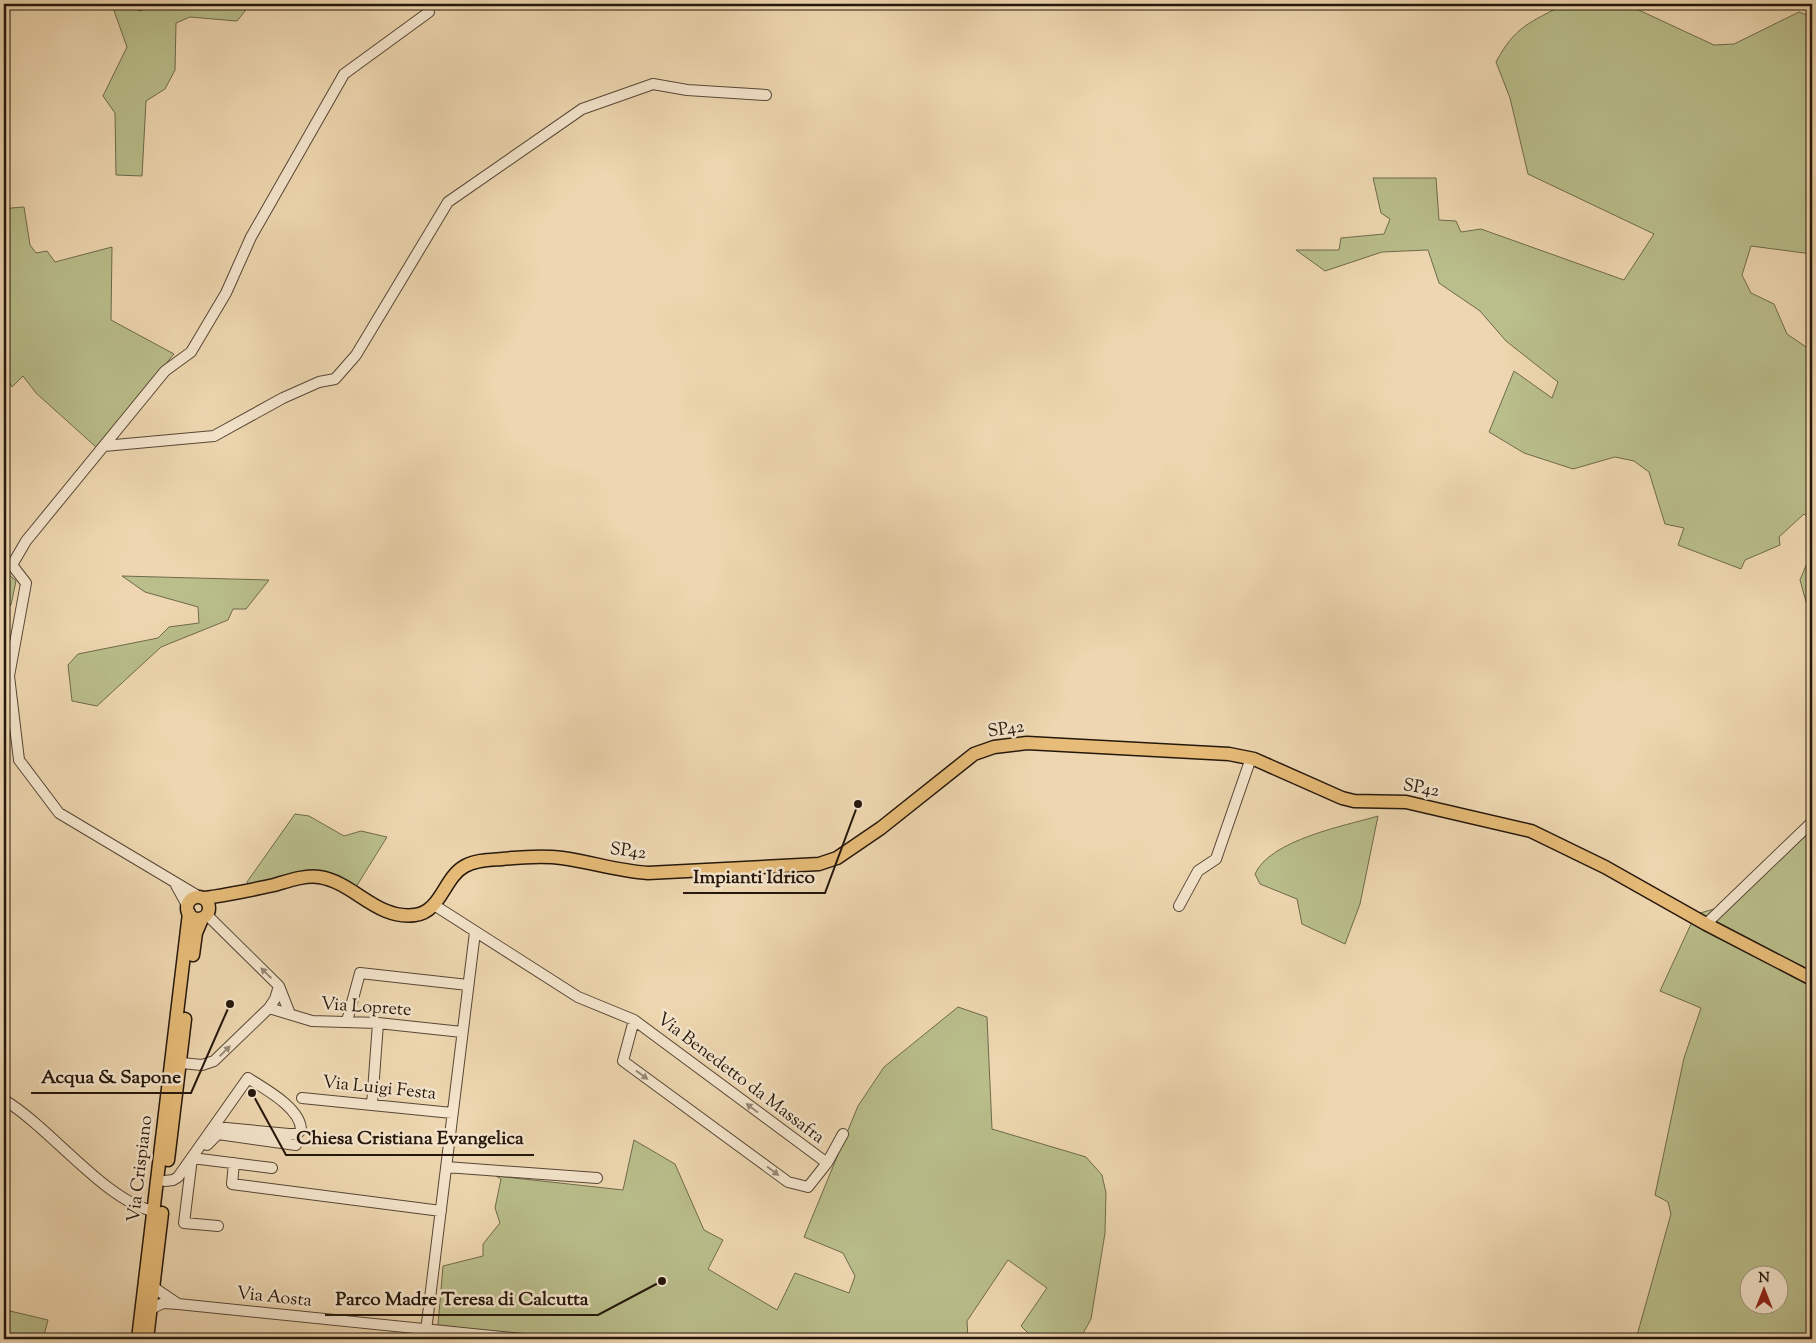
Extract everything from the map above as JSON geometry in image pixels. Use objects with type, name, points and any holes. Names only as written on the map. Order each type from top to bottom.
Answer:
[{"type":"main road","name":"SP42","points":[[434,905],[455,874],[464,866],[491,860],[562,858],[624,872],[648,873],[819,864],[837,858],[881,828],[974,754],[1012,744],[1229,754],[1251,758],[1348,800],[1406,802],[1531,831],[1605,867],[1706,924],[1812,979]]},
{"type":"main road","points":[[228,895],[206,914],[194,918],[188,909],[194,898],[228,895],[316,876],[334,880],[389,913],[418,915],[434,905]]},
{"type":"main road","points":[[201,897],[208,903],[206,914]]},
{"type":"main road","name":"Via Crispiano","points":[[138,1339],[188,909]]},
{"type":"main road","name":"Via Crispiano","points":[[147,1339],[196,933],[206,914]]},
{"type":"street","points":[[201,897],[175,884],[59,813],[19,760],[9,676],[26,583],[8,564],[166,371],[191,352],[226,293],[251,237],[344,74],[429,12]]},
{"type":"street","points":[[104,446],[214,436],[282,398],[318,382],[335,379],[356,355],[448,202],[582,109],[653,84],[687,90],[766,95]]},
{"type":"street","points":[[1179,906],[1198,871],[1216,859],[1251,758]]},
{"type":"street","points":[[1706,924],[1812,822]]},
{"type":"street","points":[[175,884],[188,909]]},
{"type":"street","name":"Via Benedetto da Massafra","points":[[434,905],[578,997],[634,1020],[827,1164]]},
{"type":"street","points":[[206,914],[279,986],[290,1014]]},
{"type":"street","points":[[426,1334],[475,932]]},
{"type":"street","points":[[347,1021],[360,972],[468,985]]},
{"type":"street","points":[[181,1063],[202,1065],[214,1061],[269,1008],[275,999],[279,986]]},
{"type":"street","name":"Via Loprete","points":[[269,1008],[312,1021],[378,1023],[462,1032]]},
{"type":"street","name":"Via Benedetto da Massafra","points":[[634,1020],[623,1061],[788,1182],[808,1187],[827,1164],[843,1134]]},
{"type":"street","points":[[372,1105],[378,1023]]},
{"type":"street","name":"Via Crispiano","points":[[165,1181],[178,1177],[248,1078],[277,1097],[301,1122],[301,1130],[297,1134],[215,1127]]},
{"type":"street","name":"Via Luigi Festa","points":[[302,1098],[452,1113]]},
{"type":"street","points":[[4,1100],[51,1135],[81,1164],[130,1203],[153,1211]]},
{"type":"street","name":"Via Crispiano","points":[[192,1158],[218,1134],[296,1145]]},
{"type":"street","points":[[218,1226],[184,1223],[192,1158],[272,1168]]},
{"type":"street","points":[[234,1163],[232,1184],[441,1212]]},
{"type":"street","points":[[446,1167],[597,1178]]},
{"type":"street","points":[[153,1287],[178,1304]]},
{"type":"street","points":[[151,1309],[164,1303],[178,1304]]},
{"type":"street","name":"Via Aosta","points":[[178,1304],[426,1334],[523,1339]]},
{"type":"green space","points":[[116,4],[141,11],[146,4],[243,4],[245,11],[237,21],[190,17],[176,23],[175,70],[165,89],[146,101],[142,176],[116,175],[115,113],[103,96],[127,47],[113,8]]},
{"type":"green space","points":[[1565,4],[1630,6],[1714,45],[1734,44],[1799,12],[1812,17],[1812,254],[1751,246],[1742,275],[1751,293],[1774,304],[1787,334],[1812,351],[1812,521],[1804,514],[1779,537],[1780,545],[1745,560],[1741,569],[1678,545],[1684,528],[1665,524],[1649,472],[1634,461],[1615,457],[1573,469],[1524,453],[1489,432],[1514,371],[1552,398],[1558,382],[1506,341],[1480,311],[1439,283],[1428,250],[1382,252],[1325,271],[1296,250],[1339,250],[1341,238],[1384,234],[1390,219],[1381,213],[1373,178],[1436,178],[1439,220],[1456,221],[1461,232],[1481,229],[1624,280],[1654,234],[1528,174],[1510,98],[1496,62],[1510,40],[1525,26]]},
{"type":"green space","points":[[24,207],[30,245],[36,253],[47,251],[55,262],[112,247],[111,320],[174,354],[96,447],[36,393],[23,376],[12,387],[4,373],[4,229],[8,230],[5,215],[11,208]]},
{"type":"green space","points":[[1812,551],[1812,611],[1808,609],[1800,580]]},
{"type":"green space","points":[[4,570],[16,581],[11,605],[4,610]]},
{"type":"green space","points":[[122,576],[269,580],[246,609],[233,609],[228,620],[161,647],[97,706],[72,701],[68,665],[78,654],[158,638],[169,627],[199,623],[198,607],[145,592]]},
{"type":"green space","points":[[295,814],[309,816],[344,836],[361,831],[387,837],[356,887],[321,871],[249,886],[247,882]]},
{"type":"green space","points":[[1378,816],[1360,904],[1345,944],[1302,924],[1297,899],[1260,884],[1255,874],[1263,862],[1276,852],[1309,836]]},
{"type":"green space","points":[[1812,821],[1812,975],[1700,913],[1714,909]]},
{"type":"green space","points":[[1688,917],[1812,983],[1812,1339],[1636,1339],[1671,1214],[1668,1202],[1655,1195],[1684,1058],[1701,1008],[1660,991],[1691,924]]},
{"type":"green space","points":[[958,1007],[987,1017],[992,1129],[1086,1157],[1102,1175],[1106,1193],[1105,1233],[1091,1319],[1080,1339],[1024,1339],[1028,1333],[1021,1326],[1047,1288],[1008,1260],[967,1321],[968,1339],[552,1339],[438,1325],[443,1266],[483,1256],[483,1244],[500,1223],[495,1208],[501,1179],[496,1176],[623,1190],[634,1140],[675,1164],[704,1230],[723,1240],[708,1269],[777,1310],[795,1273],[849,1293],[855,1276],[843,1253],[804,1237],[858,1106],[884,1067]]},
{"type":"green space","points":[[10,1311],[48,1320],[43,1339],[31,1339],[5,1333]]},
{"type":"place","name":"Impianti Idrico","points":[[858,804]]},
{"type":"place","name":"Acqua & Sapone","points":[[230,1004]]},
{"type":"place","name":"Chiesa Cristiana Evangelica","points":[[252,1093]]},
{"type":"place","name":"Parco Madre Teresa di Calcutta","points":[[662,1281]]}]
